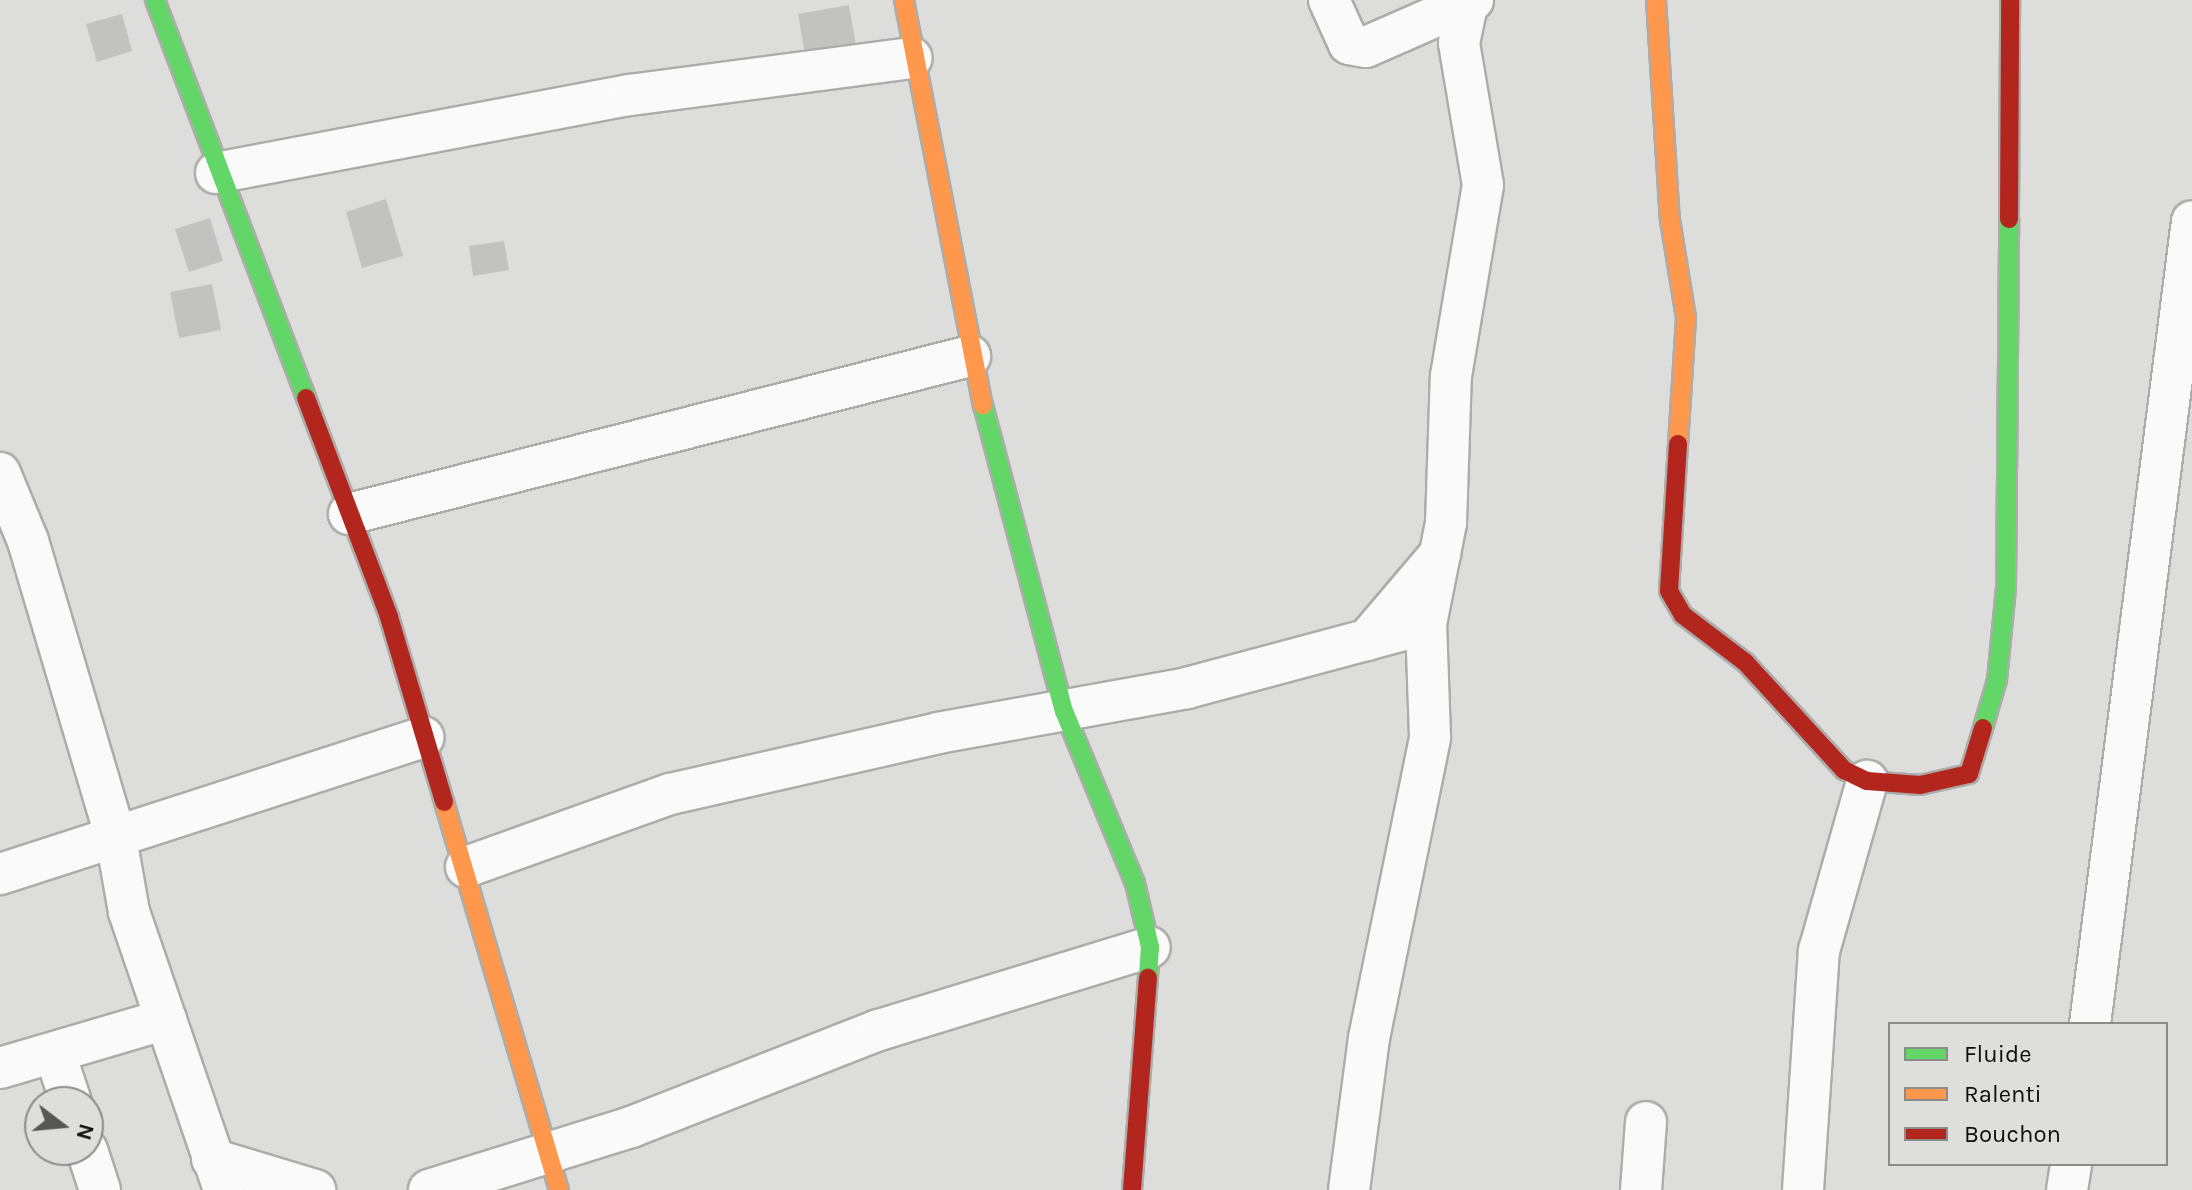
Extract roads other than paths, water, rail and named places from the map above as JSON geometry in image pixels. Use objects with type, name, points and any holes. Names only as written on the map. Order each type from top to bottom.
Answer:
[{"type":"street","points":[[155,0],[216,173],[349,514],[466,867],[553,1173]]},
{"type":"street","points":[[904,0],[912,58],[970,356],[1064,711],[1135,883],[1150,947],[1132,1190]]},
{"type":"street","points":[[1329,0],[1349,44],[1366,47],[1470,3]]},
{"type":"street","points":[[1656,0],[1670,220],[1686,318],[1669,591],[1683,615],[1745,662],[1823,751],[1867,781],[1949,784],[1969,774],[1997,680],[2006,588],[2010,0]]},
{"type":"street","points":[[1349,1190],[1369,1038],[1430,737],[1426,624],[1440,554],[1451,376],[1483,185],[1459,43],[1470,3]]},
{"type":"street","points":[[216,173],[630,95],[912,58]]},
{"type":"street","points":[[2090,1022],[2192,221]]},
{"type":"street","points":[[349,514],[970,356]]},
{"type":"street","points":[[0,473],[28,541],[116,838],[129,912],[218,1175],[315,1190]]},
{"type":"street","points":[[1367,640],[1440,554]]},
{"type":"street","points":[[466,867],[670,794],[1064,711],[1426,624]]},
{"type":"street","points":[[0,874],[423,737]]},
{"type":"street","points":[[1803,1190],[1819,951],[1867,781]]},
{"type":"street","points":[[429,1190],[553,1173],[879,1030],[1150,947]]},
{"type":"street","points":[[0,1068],[166,1019]]},
{"type":"street","points":[[55,1054],[66,1086]]},
{"type":"street","points":[[1641,1190],[1646,1122]]},
{"type":"street","points":[[92,1166],[100,1190]]},
{"type":"street","points":[[2067,1190],[2071,1166]]}]
